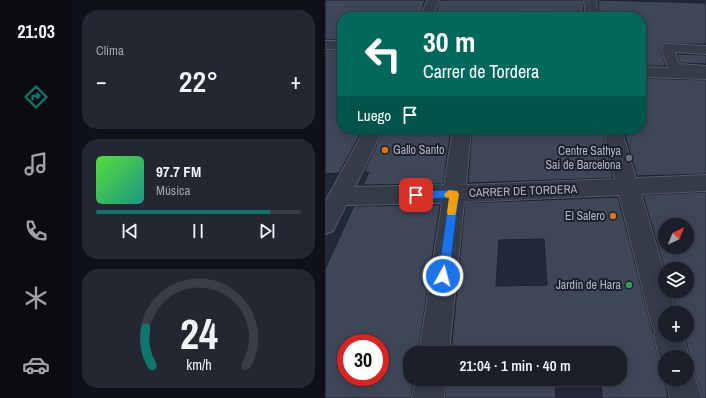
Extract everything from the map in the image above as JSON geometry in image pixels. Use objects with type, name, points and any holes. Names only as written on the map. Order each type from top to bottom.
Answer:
[{"type":"street","points":[[429,12],[433,0]]},
{"type":"street","points":[[590,0],[591,12]]},
{"type":"street","points":[[325,45],[337,45]]},
{"type":"street","points":[[706,50],[667,48],[674,68],[706,70]]},
{"type":"street","points":[[646,72],[706,74]]},
{"type":"street","points":[[325,224],[371,134]]},
{"type":"street","points":[[435,346],[461,134]]},
{"type":"street","points":[[613,134],[661,306]]},
{"type":"street","name":"CARRER DE TORDERA","points":[[340,196],[454,194],[706,184]]},
{"type":"street","points":[[428,398],[429,386]]},
{"type":"street","points":[[683,386],[686,398]]},
{"type":"path","points":[[522,9],[546,10],[546,12]]},
{"type":"building","points":[[325,0],[425,0],[421,12],[337,12],[337,40],[325,40]]},
{"type":"building","points":[[440,0],[583,0],[584,12],[436,12]]},
{"type":"building","points":[[598,0],[706,3],[706,44],[663,44],[660,48],[666,66],[646,66],[646,12],[599,12]]},
{"type":"building","points":[[325,50],[337,50],[337,134],[360,134],[339,173],[325,174]]},
{"type":"building","points":[[677,54],[706,55],[706,64],[680,63]]},
{"type":"building","points":[[646,78],[706,80],[706,174],[637,176],[624,134],[646,134]]},
{"type":"building","points":[[382,134],[450,134],[443,184],[363,185],[369,172],[364,172]]},
{"type":"building","points":[[472,134],[603,134],[613,178],[468,183]]},
{"type":"building","points":[[706,192],[706,398],[703,398],[694,371],[694,350],[688,350],[686,342],[694,342],[694,306],[675,306],[674,298],[694,298],[694,262],[663,262],[660,254],[694,254],[694,218],[658,218],[658,246],[643,195]]},
{"type":"building","points":[[618,197],[653,332],[658,357],[658,386],[666,386],[668,398],[602,398],[601,386],[627,386],[627,346],[452,346],[465,203]],"holes":[[[544,239],[547,285],[496,286],[499,240]]]},
{"type":"building","points":[[440,205],[419,346],[403,346],[403,386],[412,386],[411,398],[325,398],[325,269],[354,206]]},
{"type":"building","points":[[446,386],[555,386],[556,398],[445,398]]},
{"type":"slow traffic","points":[[449,194],[454,194],[452,212]]},
{"type":"place","name":"Gallo Santo","points":[[385,150]]},
{"type":"place","name":"Centre Sathya Sai de Barcelona","points":[[629,158]]},
{"type":"place","name":"El Salero","points":[[613,216]]},
{"type":"place","name":"Jardín de Hara","points":[[629,285]]},
{"type":"route","points":[[416,195],[454,194],[443,276]]}]
